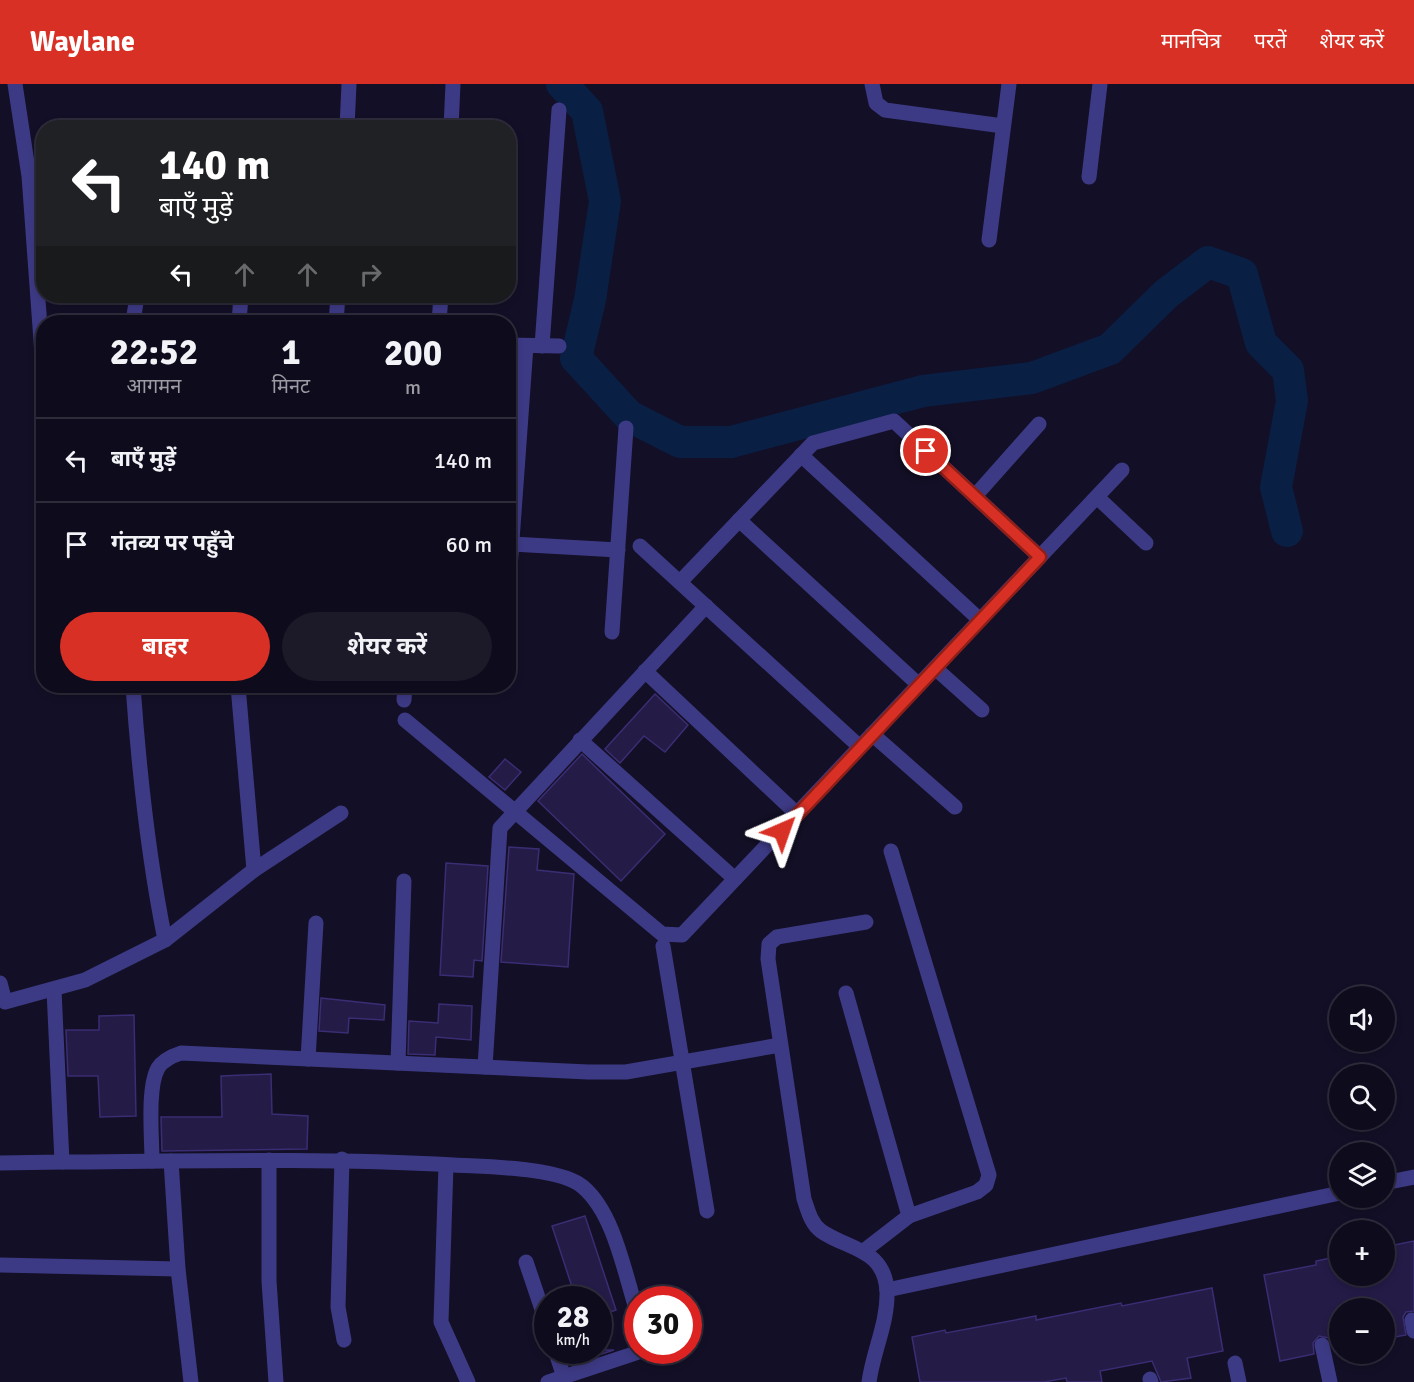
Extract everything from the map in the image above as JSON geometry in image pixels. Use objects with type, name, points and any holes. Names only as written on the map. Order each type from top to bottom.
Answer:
[{"type":"street","points":[[15,84],[29,176],[36,272]]},
{"type":"street","points":[[348,120],[350,84]]},
{"type":"street","points":[[451,120],[453,84]]},
{"type":"street","points":[[872,84],[876,103],[885,110],[1003,126]]},
{"type":"street","points":[[989,240],[1009,84]]},
{"type":"street","points":[[1089,177],[1100,84]]},
{"type":"street","points":[[542,346],[560,110]]},
{"type":"street","points":[[516,345],[559,346]]},
{"type":"street","points":[[516,487],[526,346]]},
{"type":"street","points":[[680,582],[813,443],[894,421],[1040,557]]},
{"type":"street","points":[[975,496],[1039,424]]},
{"type":"street","points":[[612,632],[626,428]]},
{"type":"street","points":[[801,455],[980,620]]},
{"type":"street","points":[[405,720],[662,934],[682,935],[1122,470]]},
{"type":"street","points":[[1097,496],[1146,543]]},
{"type":"street","points":[[739,520],[919,685]]},
{"type":"street","points":[[516,544],[618,550]]},
{"type":"street","points":[[640,546],[860,747]]},
{"type":"street","points":[[485,1067],[500,828],[706,606]]},
{"type":"street","points":[[935,668],[982,710]]},
{"type":"street","points":[[645,671],[797,814]]},
{"type":"street","points":[[134,693],[140,778],[151,863],[165,940]]},
{"type":"street","points":[[239,693],[254,870]]},
{"type":"street","points":[[872,735],[955,807]]},
{"type":"street","points":[[580,740],[735,879]]},
{"type":"street","points":[[0,983],[2,1003],[85,980],[165,940],[254,870],[341,813]]},
{"type":"street","points":[[865,1250],[909,1216],[977,1192],[986,1185],[989,1175],[891,851]]},
{"type":"street","points":[[398,1063],[404,881]]},
{"type":"street","points":[[308,1059],[316,922]]},
{"type":"street","points":[[866,922],[786,933],[769,944],[780,1045],[804,1199],[812,1220],[821,1231],[865,1250],[880,1268],[887,1290],[885,1312],[869,1382]]},
{"type":"street","points":[[663,945],[707,1211]]},
{"type":"street","points":[[54,990],[62,1162]]},
{"type":"street","points":[[846,993],[909,1216]]},
{"type":"street","points":[[152,1161],[154,1079],[159,1066],[170,1057],[181,1053],[626,1072],[780,1045]]},
{"type":"street","points":[[0,1163],[342,1159],[518,1169],[561,1177],[582,1185],[598,1203],[611,1231],[629,1286]]},
{"type":"street","points":[[342,1159],[338,1307],[344,1340]]},
{"type":"street","points":[[269,1160],[269,1281],[276,1382]]},
{"type":"street","points":[[171,1161],[178,1269],[191,1382]]},
{"type":"street","points":[[446,1165],[441,1322],[468,1382]]},
{"type":"street","points":[[1395,1181],[1414,1177]]},
{"type":"street","points":[[887,1290],[1329,1195]]},
{"type":"street","points":[[526,1262],[534,1286]]},
{"type":"street","points":[[0,1265],[178,1269]]},
{"type":"street","points":[[1322,1346],[1330,1382]]},
{"type":"street","points":[[548,1382],[624,1357]]},
{"type":"street","points":[[1235,1363],[1239,1382]]},
{"type":"street","points":[[560,1364],[564,1377]]},
{"type":"building","points":[[655,694],[688,725],[665,752],[644,736],[620,763],[605,749]]},
{"type":"building","points":[[582,754],[665,834],[621,881],[538,801]]},
{"type":"building","points":[[505,759],[521,772],[505,790],[489,777]]},
{"type":"building","points":[[509,847],[539,849],[537,870],[574,874],[568,967],[501,962]]},
{"type":"building","points":[[446,863],[488,866],[482,961],[474,960],[473,977],[440,975]]},
{"type":"building","points":[[321,998],[385,1005],[384,1020],[349,1018],[348,1033],[319,1031]]},
{"type":"building","points":[[439,1004],[472,1006],[471,1040],[436,1037],[435,1055],[408,1054],[409,1021],[438,1023]]},
{"type":"building","points":[[134,1015],[136,1116],[100,1117],[98,1076],[68,1076],[66,1030],[99,1030],[99,1016]]},
{"type":"building","points":[[271,1074],[272,1114],[308,1116],[307,1149],[162,1151],[161,1117],[222,1117],[221,1076]]},
{"type":"building","points":[[585,1216],[608,1286],[572,1286],[552,1226]]},
{"type":"building","points":[[1414,1241],[1414,1311],[1406,1312],[1403,1317],[1406,1335],[1395,1337],[1395,1298],[1329,1298],[1329,1338],[1319,1336],[1313,1343],[1314,1354],[1280,1361],[1264,1275],[1316,1265],[1316,1261],[1329,1258],[1329,1286],[1395,1286],[1395,1245]]},
{"type":"building","points":[[1212,1288],[1223,1351],[1187,1358],[1191,1378],[1161,1382],[1152,1361],[1100,1371],[1102,1382],[1067,1382],[1066,1378],[1044,1382],[920,1382],[912,1337],[1036,1316],[1036,1320],[1121,1303],[1122,1306]]},
{"type":"building","points":[[612,1298],[616,1310],[612,1311]]},
{"type":"waterway","points":[[562,84],[587,111],[605,201],[590,300],[576,358],[629,416],[680,442],[731,442],[923,391],[1032,378],[1110,349],[1166,294],[1208,262],[1242,274],[1261,343],[1288,370],[1292,401],[1276,487],[1287,531]]},
{"type":"route","points":[[782,831],[1040,557],[926,451]]}]
